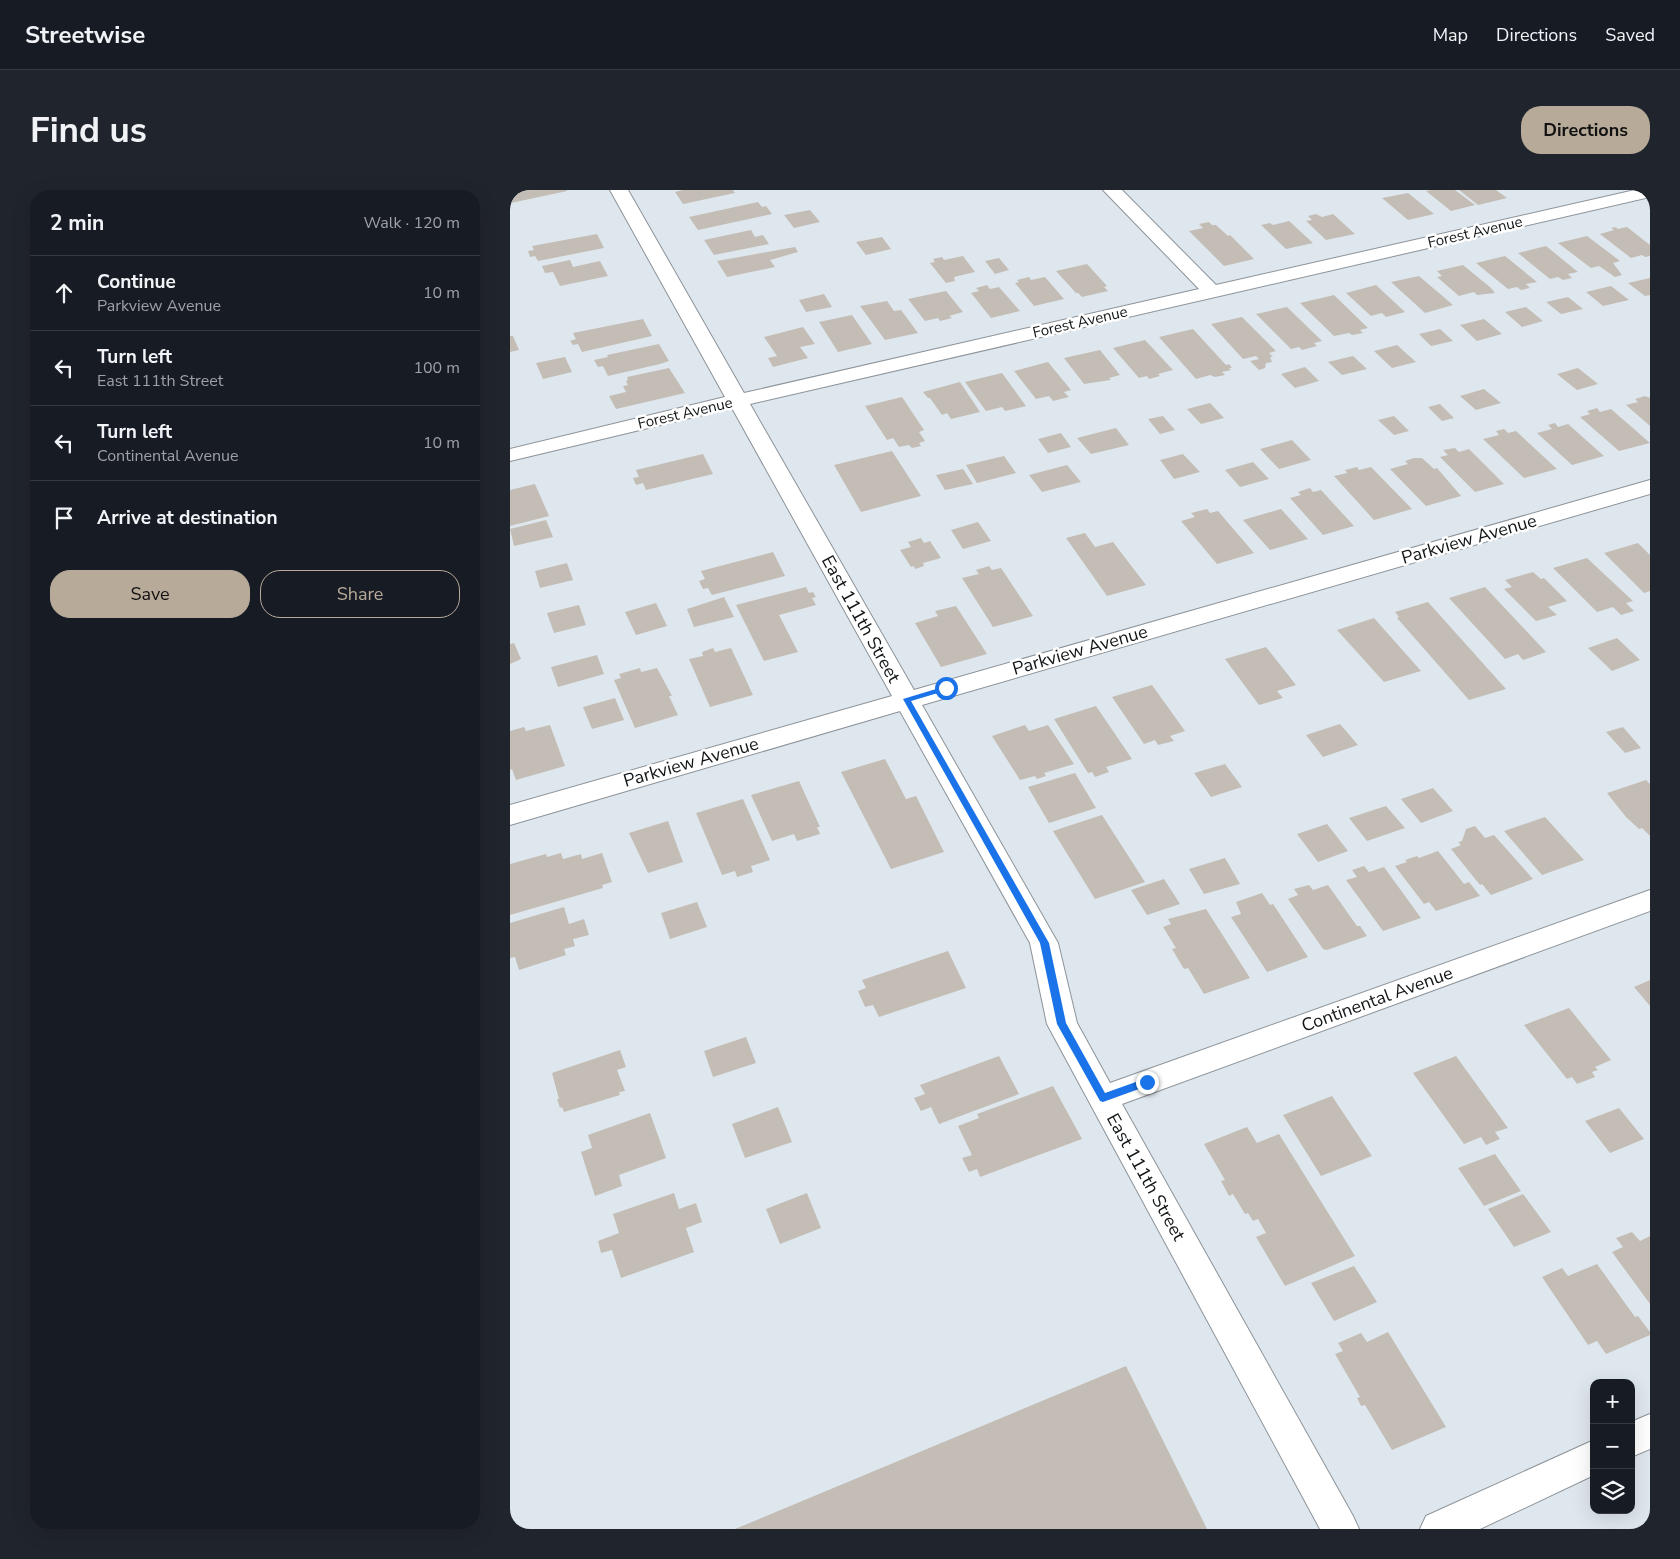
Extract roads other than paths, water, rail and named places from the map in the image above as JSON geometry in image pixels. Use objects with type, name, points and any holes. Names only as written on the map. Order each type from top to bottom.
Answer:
[{"type":"street","name":"East 111th Street","points":[[619,190],[1044,943],[1062,1024],[1340,1529]]},
{"type":"street","points":[[1112,190],[1212,292]]},
{"type":"street","name":"Forest Avenue","points":[[510,455],[739,400],[1212,292],[1602,195],[1650,192]]},
{"type":"street","name":"Parkview Avenue","points":[[510,815],[907,699],[1650,487]]},
{"type":"street","name":"Continental Avenue","points":[[1103,1098],[1650,900]]},
{"type":"street","points":[[1635,1438],[1650,1431]]},
{"type":"street","points":[[1440,1529],[1590,1459]]}]
